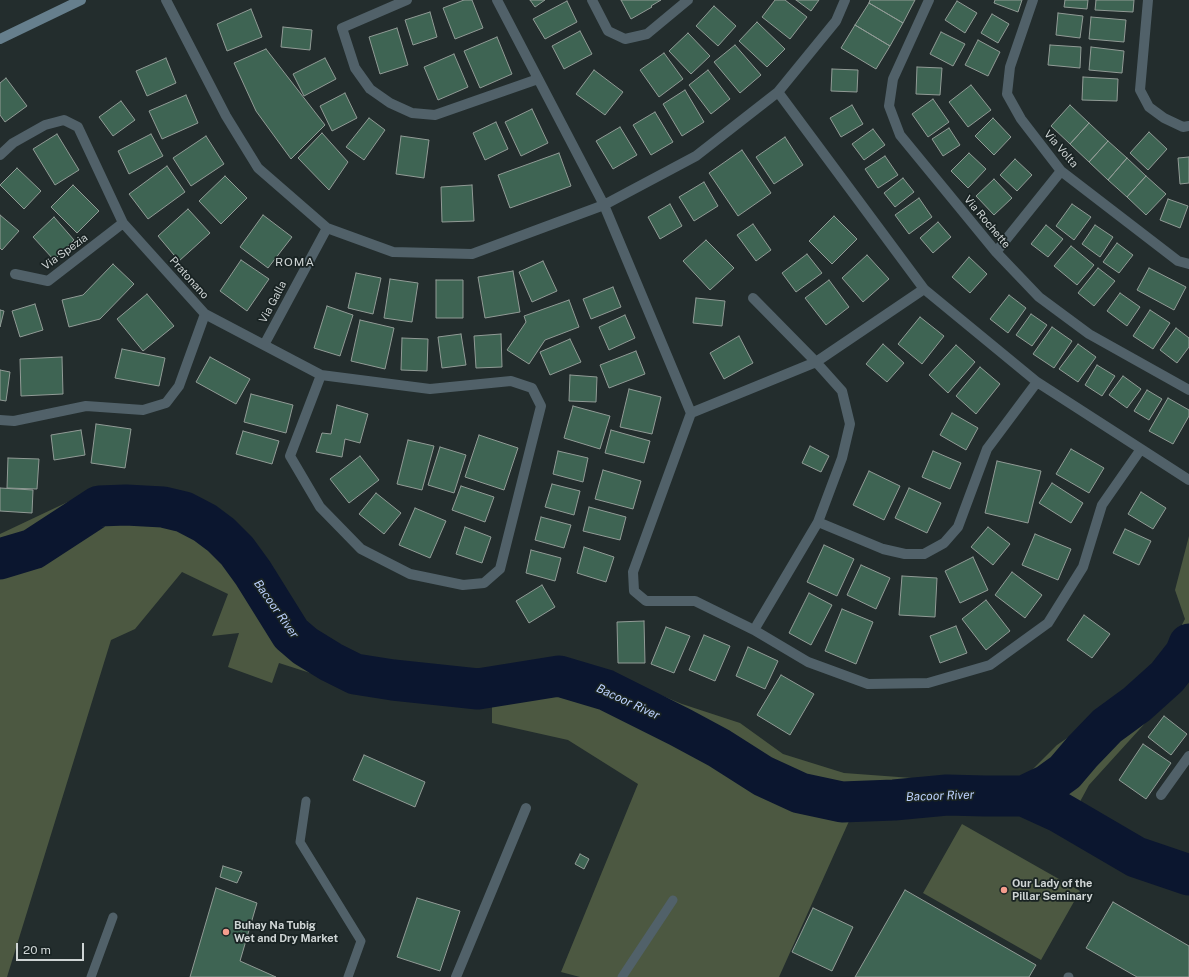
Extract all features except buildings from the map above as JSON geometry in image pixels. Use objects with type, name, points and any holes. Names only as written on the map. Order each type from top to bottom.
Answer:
[{"type":"street","points":[[0,39],[81,0]]},
{"type":"street","points":[[166,0],[226,116],[258,168],[327,228],[393,252],[472,254],[604,205],[696,156],[778,92],[836,21],[845,0]]},
{"type":"street","points":[[407,0],[342,28],[355,68],[370,89],[390,103],[412,113],[435,115],[538,79]]},
{"type":"street","points":[[497,0],[604,205],[691,413],[633,572],[634,591],[646,600],[695,601],[754,630],[808,662],[868,684],[928,683],[990,666],[1048,623],[1082,567],[1102,505],[1141,449]]},
{"type":"street","points":[[592,0],[608,31],[625,39],[647,34],[688,0]]},
{"type":"street","name":"Via Rochette","points":[[929,0],[893,79],[889,106],[900,135],[996,252],[1039,297],[1089,334],[1189,390]]},
{"type":"street","name":"Via Volta","points":[[1033,0],[1010,67],[1007,94],[1021,119],[1061,171],[1178,261],[1189,264]]},
{"type":"street","points":[[1148,0],[1140,90],[1149,107],[1164,118],[1183,128],[1189,126]]},
{"type":"street","points":[[778,92],[924,289],[1037,382],[1189,480]]},
{"type":"street","name":"Pratonano","points":[[0,155],[13,144],[45,125],[64,120],[78,127],[123,223],[205,314],[179,386],[166,403],[143,410],[86,406],[14,421],[0,420]]},
{"type":"street","points":[[996,252],[1061,171]]},
{"type":"street","name":"Via Spezia","points":[[15,274],[48,281],[123,223]]},
{"type":"street","name":"Via Galla","points":[[264,345],[327,228]]},
{"type":"street","points":[[691,413],[816,362],[924,289]]},
{"type":"street","points":[[753,298],[842,390],[850,424],[842,458],[818,522],[754,630]]},
{"type":"street","points":[[205,314],[321,375],[430,389],[511,381],[532,388],[542,406],[500,569],[484,582],[463,585],[410,574],[361,549],[320,507],[290,456],[321,375]]},
{"type":"street","points":[[818,522],[883,549],[905,554],[924,554],[944,543],[958,527],[987,449],[1037,382]]},
{"type":"street","points":[[1161,795],[1189,756]]},
{"type":"street","points":[[456,977],[526,808]]},
{"type":"lane","points":[[306,801],[300,842],[361,941],[348,977]]},
{"type":"lane","points":[[622,977],[673,900]]},
{"type":"lane","points":[[91,977],[112,917]]},
{"type":"green space","points":[[93,490],[183,499],[227,524],[241,538],[257,559],[307,631],[360,665],[400,670],[486,674],[562,662],[613,675],[682,704],[740,723],[783,754],[844,773],[912,778],[1023,779],[1057,745],[1124,699],[1160,666],[1185,619],[1175,590],[1189,536],[1189,670],[1168,698],[1089,785],[1076,809],[1129,838],[1189,860],[1189,888],[1172,885],[1115,861],[1069,839],[1023,814],[995,808],[937,813],[854,810],[779,977],[580,977],[561,972],[638,784],[568,740],[492,723],[492,695],[425,695],[351,686],[279,663],[272,683],[228,667],[239,633],[212,636],[228,594],[182,572],[135,629],[111,640],[7,977],[0,977],[0,534]]},
{"type":"green space","points":[[962,824],[1080,891],[1041,960],[923,893]]},
{"type":"waterway","name":"Bacoor River","points":[[0,559],[33,549],[99,506],[126,505],[163,507],[184,512],[205,523],[221,535],[237,551],[253,573],[291,634],[305,646],[331,662],[355,674],[393,680],[478,689],[559,676],[606,690],[719,748],[763,776],[800,793],[842,802],[894,800],[947,795],[1024,796],[1047,785],[1065,772],[1107,726],[1137,704],[1167,677],[1185,654],[1189,644]]},
{"type":"waterway","points":[[1024,796],[1059,812],[1136,857],[1189,875]]},
{"type":"place","name":"Our Lady of the Pillar Seminary","points":[[1004,890]]},
{"type":"place","name":"Buhay Na Tubig Wet and Dry Market","points":[[226,932]]},
{"type":"district","name":"ROMA","points":[[295,262]]}]
